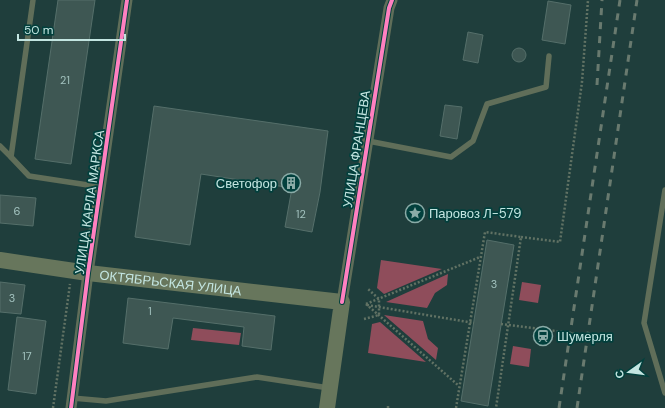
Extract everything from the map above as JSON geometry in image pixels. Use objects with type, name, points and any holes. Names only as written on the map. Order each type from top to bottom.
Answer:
[{"type":"main road","name":"ОКТЯБРЬСКАЯ УЛИЦА","points":[[0,260],[88,273],[342,302]]},
{"type":"main road","name":"УЛИЦА ФРАНЦЕВА","points":[[327,408],[342,302]]},
{"type":"street","name":"УЛИЦА КАРЛА МАРКСА","points":[[72,403],[88,273],[128,0]]},
{"type":"street","name":"УЛИЦА ФРАНЦЕВА","points":[[342,302],[389,8],[392,0]]},
{"type":"lane","points":[[11,157],[33,0]]},
{"type":"lane","points":[[368,142],[451,157],[473,141],[488,104],[546,87],[549,56]]},
{"type":"lane","points":[[0,146],[30,176],[101,187]]},
{"type":"lane","points":[[665,190],[644,324],[665,393]]},
{"type":"lane","points":[[72,403],[106,401],[257,377],[330,388]]},
{"type":"path","points":[[456,408],[485,232],[560,242],[582,82],[588,0]]},
{"type":"path","points":[[496,408],[521,237]]},
{"type":"path","points":[[366,304],[480,257]]},
{"type":"path","points":[[53,408],[70,281]]},
{"type":"path","points":[[368,289],[379,299],[379,315]]},
{"type":"path","points":[[366,304],[474,323]]},
{"type":"path","points":[[366,304],[459,386]]},
{"type":"path","points":[[364,319],[379,315]]},
{"type":"path","points":[[501,324],[579,334]]},
{"type":"shaded area","points":[[381,260],[442,269],[384,294],[377,288]]},
{"type":"shaded area","points":[[448,274],[447,285],[435,293],[427,308],[386,302]]},
{"type":"shaded area","points":[[522,282],[541,285],[538,303],[519,300]]},
{"type":"shaded area","points":[[384,315],[423,321],[428,339],[438,348],[436,360]]},
{"type":"shaded area","points":[[380,322],[426,362],[368,353],[372,324]]},
{"type":"shaded area","points":[[193,328],[241,333],[239,345],[191,340]]},
{"type":"shaded area","points":[[513,346],[531,349],[529,367],[510,364]]},
{"type":"building","points":[[58,0],[95,0],[71,164],[35,159]]},
{"type":"building","points":[[548,1],[571,5],[565,44],[542,40]]},
{"type":"building","points":[[468,32],[483,35],[478,63],[463,60]]},
{"type":"building","points":[[516,48],[522,48],[526,52],[526,58],[522,62],[516,62],[512,58],[512,52]]},
{"type":"building","points":[[445,105],[462,107],[457,139],[440,136]]},
{"type":"building","name":"Светофор","points":[[154,106],[328,131],[320,192],[312,232],[285,227],[292,188],[201,174],[190,245],[135,237]]},
{"type":"building","points":[[0,195],[36,198],[33,226],[0,223]]},
{"type":"building","points":[[487,240],[514,245],[488,406],[461,401]]},
{"type":"building","points":[[0,282],[25,285],[21,314],[0,312]]},
{"type":"building","points":[[128,298],[275,316],[271,350],[242,346],[244,327],[173,318],[168,349],[123,343]]},
{"type":"building","points":[[17,317],[46,321],[36,394],[8,390]]},
{"type":"railway","points":[[597,85],[602,0]]},
{"type":"railway","points":[[559,408],[620,0]]},
{"type":"railway","points":[[577,408],[637,0]]},
{"type":"cycle path","points":[[71,408],[88,273],[127,0]]},
{"type":"cycle path","points":[[342,302],[389,8],[392,0]]},
{"type":"place","name":"Светофор","points":[[291,183]]},
{"type":"place","name":"Паровоз Л-579","points":[[415,213]]},
{"type":"place","name":"Шумерля","points":[[543,336]]}]
